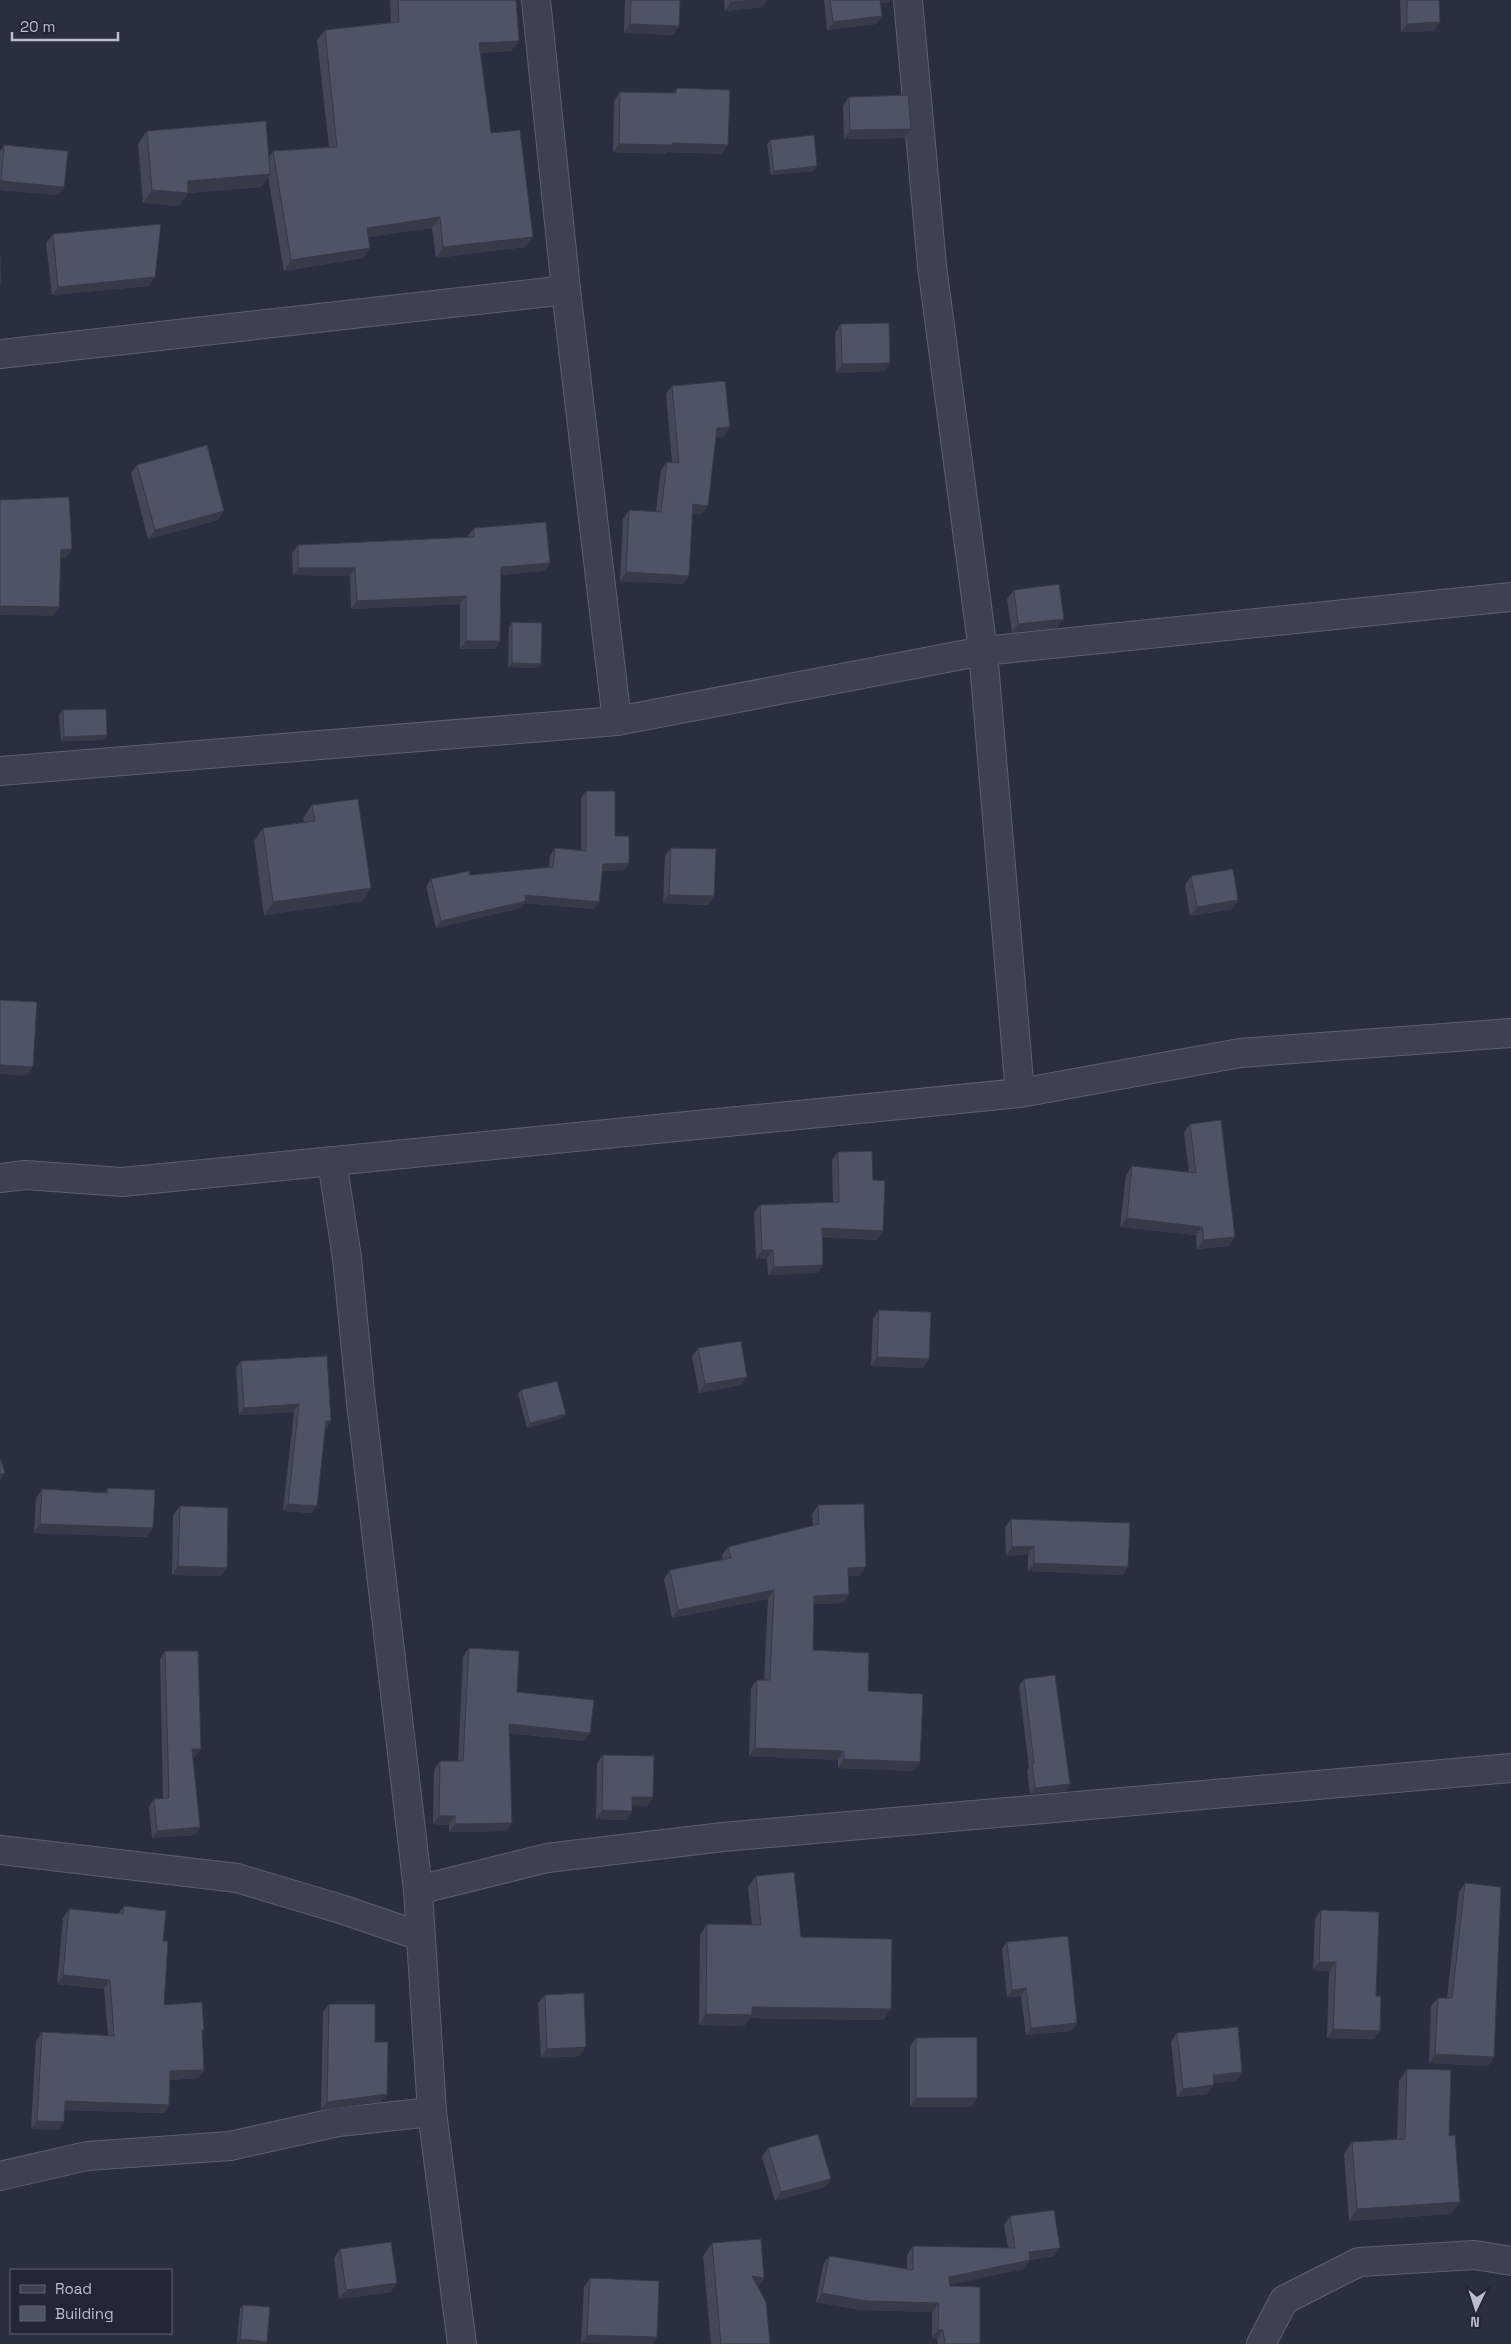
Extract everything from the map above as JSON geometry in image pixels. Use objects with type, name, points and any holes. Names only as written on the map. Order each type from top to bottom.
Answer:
[{"type":"street","points":[[536,0],[566,290],[617,721]]},
{"type":"street","points":[[908,0],[932,266],[983,651],[1020,1093]]},
{"type":"street","points":[[0,354],[566,290]]},
{"type":"street","points":[[0,771],[617,721],[983,651],[1511,597]]},
{"type":"street","points":[[0,1178],[26,1175],[122,1182],[1020,1093],[1240,1052],[1511,1033]]},
{"type":"street","points":[[332,1161],[347,1258],[361,1402],[418,1890],[432,2112],[462,2344]]},
{"type":"street","points":[[418,1890],[547,1858],[723,1838],[1511,1768]]},
{"type":"street","points":[[0,1850],[237,1878],[341,1909],[420,1936]]},
{"type":"street","points":[[0,2176],[87,2156],[230,2146],[338,2122],[432,2112]]},
{"type":"street","points":[[1261,2344],[1284,2300],[1359,2262],[1475,2255],[1511,2261]]},
{"type":"building","points":[[398,0],[516,0],[519,41],[479,43],[491,133],[520,130],[533,237],[443,247],[440,217],[367,228],[370,248],[291,260],[273,151],[337,147],[325,30],[399,22]]},
{"type":"building","points":[[631,0],[680,0],[679,26],[630,24]]},
{"type":"building","points":[[731,0],[752,0],[731,2]]},
{"type":"building","points":[[830,0],[880,0],[882,16],[833,22]]},
{"type":"building","points":[[1407,0],[1439,0],[1440,22],[1407,24]]},
{"type":"building","points":[[677,88],[730,90],[728,145],[619,144],[620,92],[676,93]]},
{"type":"building","points":[[908,95],[911,129],[850,130],[849,97]]},
{"type":"building","points":[[266,121],[270,174],[188,181],[188,193],[152,190],[147,131]]},
{"type":"building","points":[[814,135],[817,166],[774,171],[770,140]]},
{"type":"building","points":[[4,145],[68,151],[64,187],[1,181]]},
{"type":"building","points":[[161,224],[155,277],[58,287],[53,234]]},
{"type":"building","points":[[889,323],[890,363],[842,364],[841,324]]},
{"type":"building","points":[[725,381],[730,427],[717,428],[708,506],[693,504],[689,576],[626,572],[629,510],[661,512],[667,462],[679,463],[672,386]]},
{"type":"building","points":[[207,445],[224,511],[155,530],[137,465]]},
{"type":"building","points":[[69,497],[72,549],[61,550],[59,607],[0,606],[0,500]]},
{"type":"building","points":[[546,522],[550,563],[501,567],[500,641],[466,641],[466,596],[357,601],[355,568],[298,568],[298,545],[474,537],[474,528]]},
{"type":"building","points":[[1059,584],[1064,619],[1018,624],[1014,590]]},
{"type":"building","points":[[512,622],[542,623],[541,664],[512,663]]},
{"type":"building","points":[[106,709],[107,735],[64,737],[63,710]]},
{"type":"building","points":[[586,791],[615,791],[615,836],[629,836],[629,863],[603,864],[599,902],[525,895],[526,901],[441,921],[431,879],[469,871],[470,875],[553,867],[555,848],[586,851]]},
{"type":"building","points":[[358,799],[371,888],[273,902],[263,828],[315,821],[312,805]]},
{"type":"building","points":[[671,848],[716,849],[714,896],[669,895]]},
{"type":"building","points":[[1233,869],[1238,900],[1197,907],[1191,876]]},
{"type":"building","points":[[0,1000],[37,1002],[33,1067],[0,1065]]},
{"type":"building","points":[[1221,1120],[1235,1237],[1204,1240],[1202,1227],[1127,1218],[1132,1166],[1196,1173],[1190,1124]]},
{"type":"building","points":[[872,1151],[873,1180],[885,1181],[883,1231],[822,1228],[823,1265],[774,1267],[773,1250],[762,1250],[760,1205],[839,1202],[838,1152]]},
{"type":"building","points":[[879,1310],[931,1312],[929,1359],[877,1357]]},
{"type":"building","points":[[741,1341],[747,1377],[705,1384],[698,1348]]},
{"type":"building","points":[[327,1356],[331,1421],[326,1421],[317,1506],[288,1504],[299,1404],[244,1408],[241,1361]]},
{"type":"building","points":[[557,1381],[566,1414],[530,1423],[521,1390]]},
{"type":"building","points":[[0,1458],[5,1473],[0,1474]]},
{"type":"building","points":[[108,1488],[155,1490],[153,1528],[40,1524],[42,1489],[108,1493]]},
{"type":"building","points":[[864,1504],[866,1567],[848,1568],[849,1594],[814,1596],[813,1650],[869,1653],[868,1691],[923,1694],[920,1762],[844,1759],[844,1751],[755,1748],[757,1680],[770,1680],[774,1590],[678,1610],[670,1570],[731,1558],[728,1547],[819,1524],[818,1505]]},
{"type":"building","points":[[180,1506],[228,1508],[227,1568],[178,1566]]},
{"type":"building","points":[[1011,1519],[1130,1523],[1128,1567],[1034,1563],[1034,1546],[1012,1547]]},
{"type":"building","points":[[469,1648],[519,1651],[517,1692],[594,1700],[590,1733],[509,1724],[512,1823],[455,1824],[455,1816],[439,1816],[440,1761],[463,1761]]},
{"type":"building","points":[[165,1651],[198,1651],[201,1749],[192,1749],[200,1827],[157,1831],[154,1799],[169,1798]]},
{"type":"building","points":[[1055,1675],[1070,1784],[1035,1788],[1032,1764],[1034,1763],[1024,1679]]},
{"type":"building","points":[[603,1755],[654,1756],[653,1797],[632,1797],[632,1811],[602,1810]]},
{"type":"building","points":[[794,1872],[801,1937],[892,1939],[891,2009],[752,2007],[752,2015],[706,2014],[707,1924],[761,1925],[756,1876]]},
{"type":"building","points":[[1465,1883],[1501,1887],[1494,2057],[1435,2054],[1438,1998],[1452,1998]]},
{"type":"building","points":[[124,1906],[166,1911],[163,1941],[168,1941],[164,2005],[202,2002],[204,2070],[170,2071],[169,2105],[65,2101],[64,2122],[37,2121],[42,2032],[114,2036],[110,1980],[63,1975],[69,1909],[123,1914]]},
{"type":"building","points":[[1321,1910],[1379,1912],[1376,1996],[1381,1996],[1380,2031],[1333,2029],[1336,1962],[1319,1962]]},
{"type":"building","points":[[1068,1936],[1077,2023],[1031,2028],[1026,1988],[1012,1990],[1007,1942]]},
{"type":"building","points":[[584,1993],[586,2047],[547,2049],[545,1995]]},
{"type":"building","points":[[329,2004],[375,2004],[375,2042],[388,2042],[387,2094],[327,2102]]},
{"type":"building","points":[[1238,2027],[1242,2072],[1213,2075],[1214,2085],[1183,2089],[1177,2033]]},
{"type":"building","points":[[977,2037],[977,2098],[916,2098],[916,2038]]},
{"type":"building","points":[[1407,2069],[1451,2070],[1449,2136],[1455,2135],[1460,2202],[1357,2209],[1352,2142],[1405,2139]]},
{"type":"building","points":[[818,2134],[831,2179],[781,2192],[768,2148]]},
{"type":"building","points":[[1054,2210],[1060,2248],[1029,2252],[1030,2260],[949,2277],[950,2286],[980,2287],[980,2344],[945,2344],[943,2330],[938,2330],[939,2303],[867,2301],[822,2293],[829,2256],[913,2270],[913,2246],[1015,2248],[1010,2216]]},
{"type":"building","points":[[761,2239],[764,2278],[752,2276],[766,2302],[770,2344],[721,2344],[712,2243]]},
{"type":"building","points":[[391,2242],[397,2283],[346,2290],[340,2249]]},
{"type":"building","points":[[590,2278],[659,2281],[657,2337],[587,2335]]},
{"type":"building","points":[[243,2305],[270,2307],[267,2342],[240,2339]]}]
